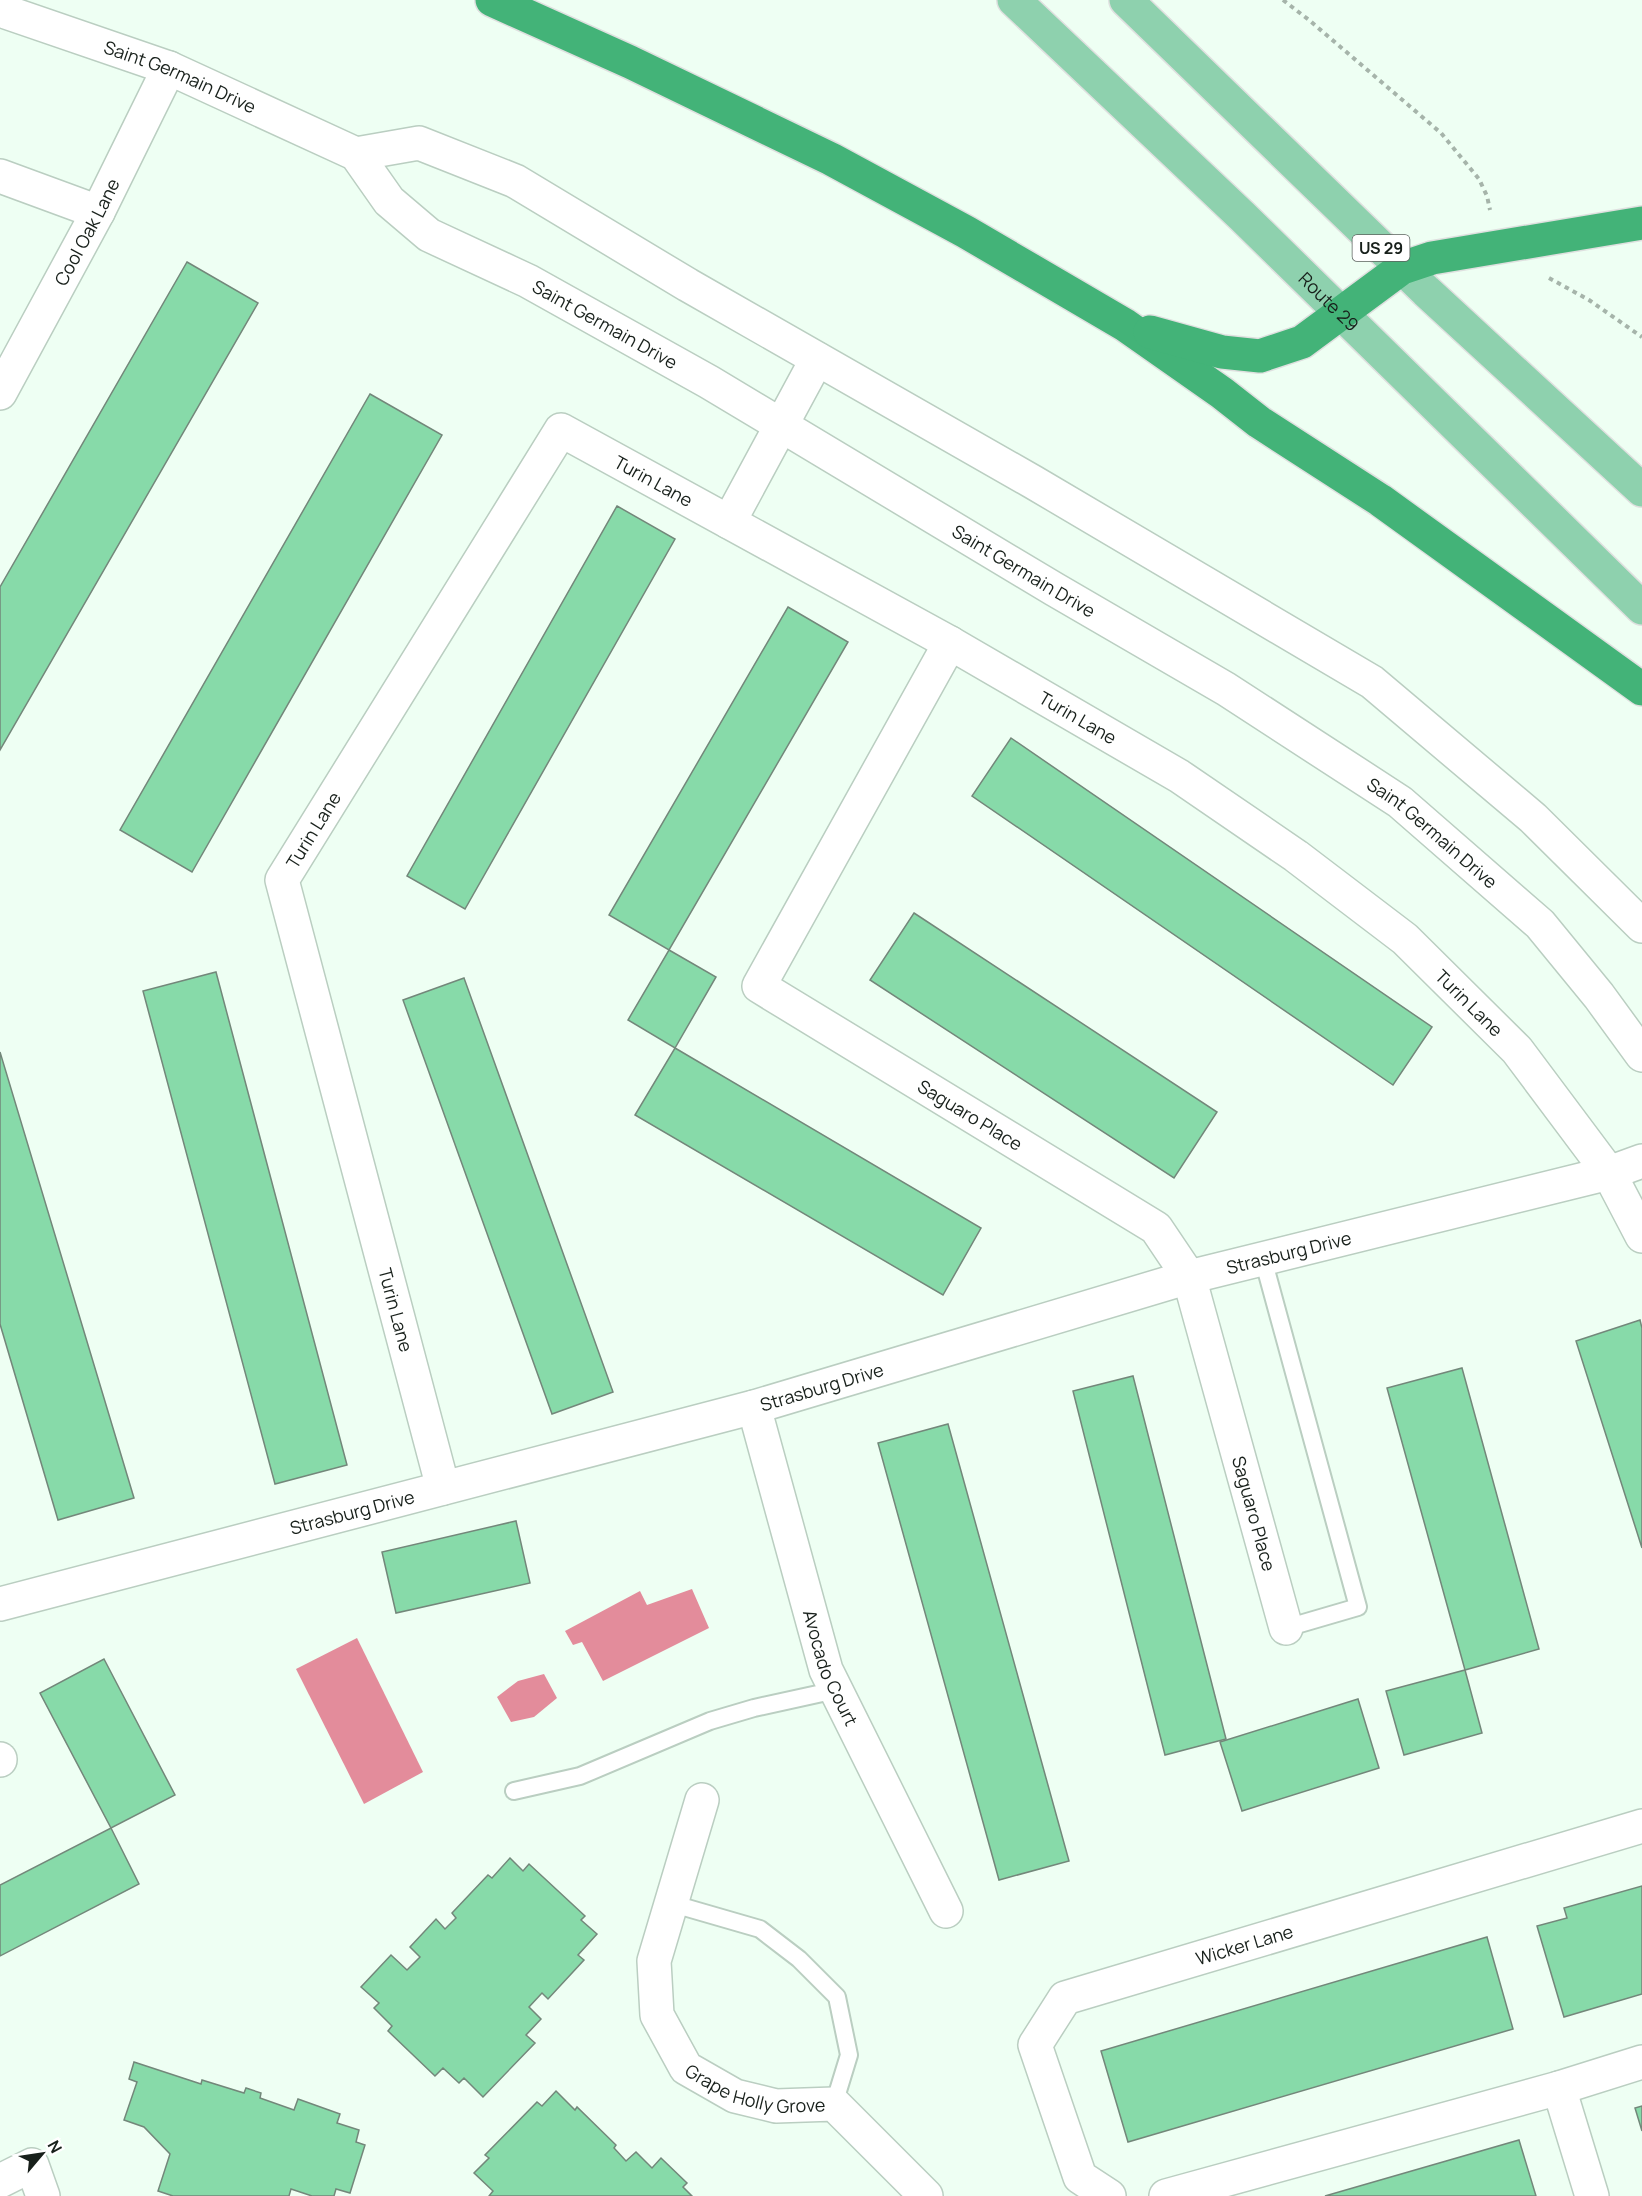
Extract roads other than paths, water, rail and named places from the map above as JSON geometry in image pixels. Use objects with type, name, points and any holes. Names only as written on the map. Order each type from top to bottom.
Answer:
[{"type":"highway","points":[[492,0],[630,62],[831,159],[966,232],[1125,325],[1259,422],[1380,500],[1642,689]]},
{"type":"highway","points":[[1125,325],[1221,352],[1260,356],[1302,342],[1402,268],[1432,258],[1642,224]]},
{"type":"main road","name":"Route 29","points":[[1014,0],[1242,216],[1642,608]]},
{"type":"main road","name":"US 29","points":[[1126,0],[1402,268],[1529,388],[1642,490]]},
{"type":"main road","points":[[1610,576],[1642,600]]},
{"type":"street","name":"Saint Germain Drive","points":[[0,10],[169,68],[356,154],[389,201],[429,235],[528,281],[710,382],[1064,595],[1226,689],[1400,802],[1540,924],[1599,996],[1642,1055]]},
{"type":"street","name":"Cool Oak Lane","points":[[0,393],[98,212],[169,68]]},
{"type":"street","points":[[356,154],[419,143],[514,181],[688,285],[1040,486],[1372,682],[1533,818],[1642,926]]},
{"type":"street","points":[[0,176],[98,212]]},
{"type":"street","points":[[729,522],[817,359]]},
{"type":"street","name":"Turin Lane","points":[[444,1488],[282,880],[561,430],[950,643],[1179,776],[1296,856],[1405,939],[1517,1050],[1609,1173],[1642,1236]]},
{"type":"street","name":"Saguaro Place","points":[[950,643],[759,986],[1156,1228],[1189,1277],[1286,1628]]},
{"type":"street","name":"Strasburg Drive","points":[[0,1604],[754,1407],[1189,1277],[1609,1173],[1642,1161]]},
{"type":"street","name":"Avocado Court","points":[[754,1407],[826,1670],[946,1911]]},
{"type":"street","name":"Grape Holly Grove","points":[[702,1800],[654,1961],[657,2015],[686,2068],[735,2096],[745,2099],[776,2106],[834,2104],[926,2196]]},
{"type":"street","name":"Wicker Lane","points":[[1109,2196],[1080,2177],[1035,2044],[1065,1998],[1642,1826]]},
{"type":"street","points":[[1166,2196],[1559,2088],[1642,2062]]},
{"type":"street","points":[[1559,2088],[1592,2196]]},
{"type":"street","points":[[0,2181],[32,2164],[43,2196]]},
{"type":"lane","points":[[1263,1259],[1358,1607],[1286,1628]]},
{"type":"lane","points":[[514,1791],[580,1776],[710,1721],[754,1708],[836,1690]]},
{"type":"lane","points":[[670,1903],[760,1929],[799,1959],[837,1997],[849,2055],[834,2104]]}]
